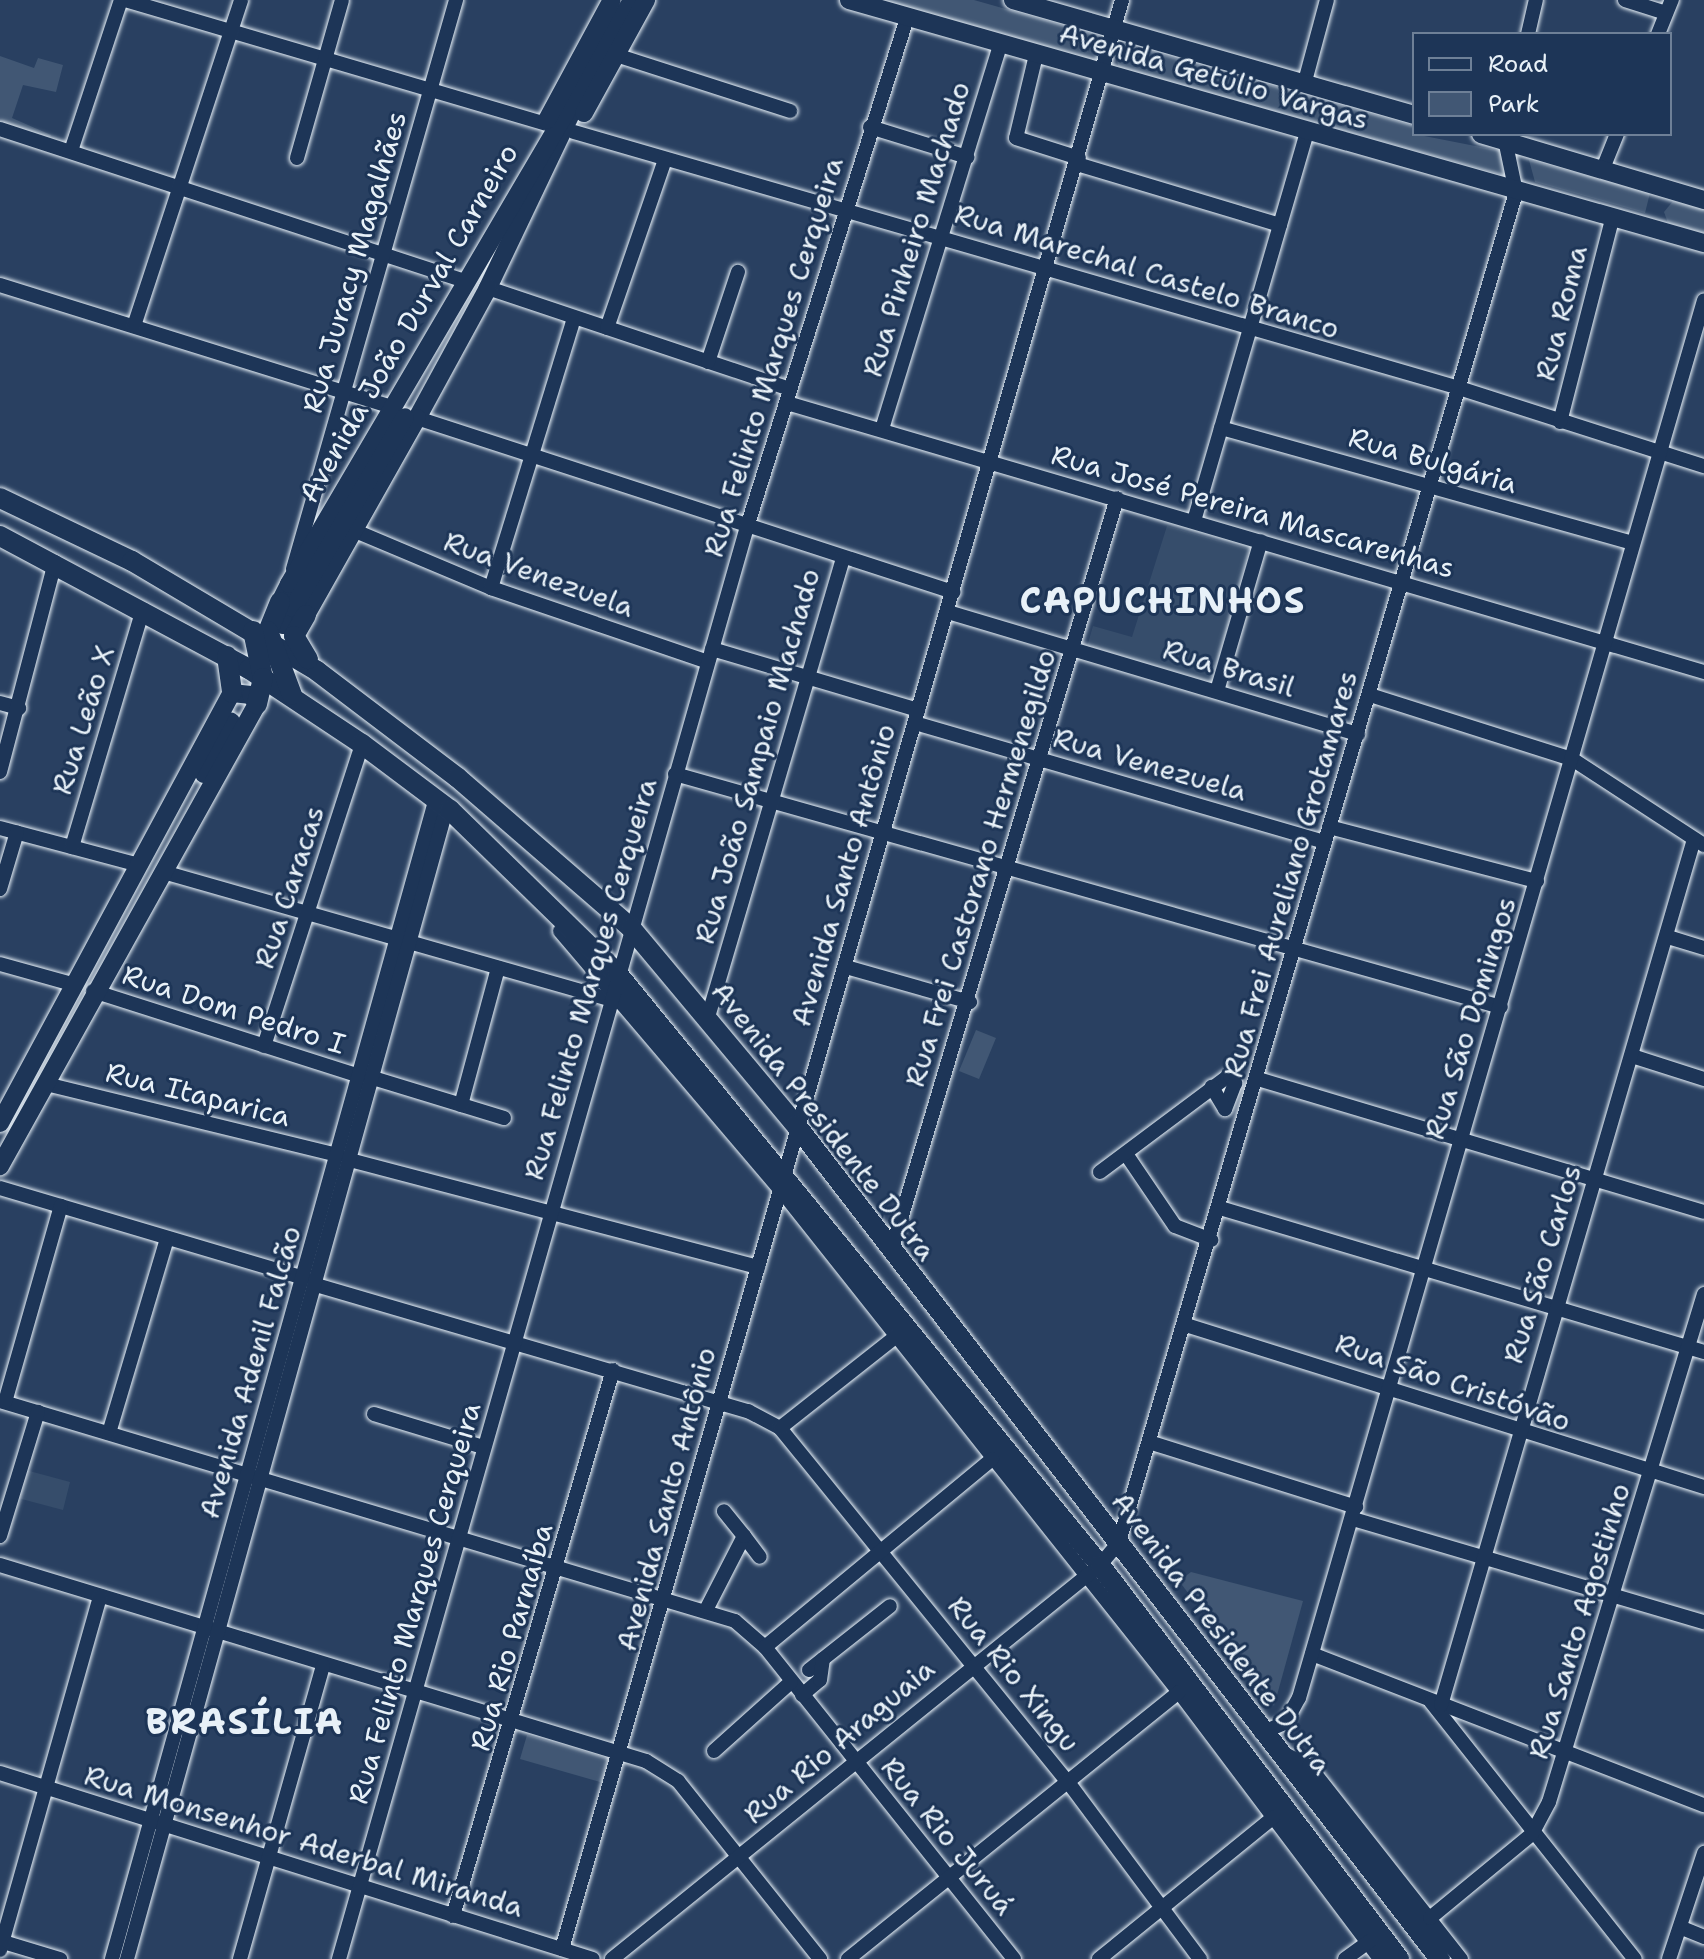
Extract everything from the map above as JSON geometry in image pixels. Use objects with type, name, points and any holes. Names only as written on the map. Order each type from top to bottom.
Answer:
[{"type":"highway","name":"Avenida Presidente Dutra","points":[[0,498],[235,619],[317,671],[458,778],[631,928],[796,1125],[891,1252],[1119,1542],[1261,1733],[1440,1959]]},
{"type":"highway","name":"Avenida Presidente Dutra","points":[[0,536],[55,562],[227,656],[362,744],[444,805],[613,986],[781,1181],[1265,1787],[1373,1938],[1399,1959]]},
{"type":"highway","points":[[235,619],[264,616],[292,602]]},
{"type":"highway","points":[[243,701],[263,678],[262,636],[292,602]]},
{"type":"highway","points":[[292,602],[296,647],[317,671]]},
{"type":"highway","points":[[243,701],[293,698],[262,636]]},
{"type":"highway","points":[[227,656],[243,701]]},
{"type":"highway","points":[[1218,1744],[1265,1787]]},
{"type":"highway","points":[[1353,1849],[1374,1849]]},
{"type":"main road","points":[[525,173],[545,124],[612,0]]},
{"type":"main road","name":"Avenida João Durval Carneiro","points":[[292,602],[391,407],[525,173],[589,76],[632,0]]},
{"type":"main road","points":[[546,173],[574,132],[646,0]]},
{"type":"main road","name":"Avenida Getúlio Vargas","points":[[849,0],[1704,243]]},
{"type":"main road","name":"Avenida Getúlio Vargas","points":[[1013,0],[1412,114]]},
{"type":"main road","name":"Avenida João Durval Carneiro","points":[[292,602],[353,530],[417,418],[546,173],[589,76]]},
{"type":"main road","points":[[1503,137],[1602,171],[1704,200]]},
{"type":"main road","points":[[388,442],[417,365]]},
{"type":"main road","points":[[292,602],[388,442],[439,374]]},
{"type":"main road","points":[[0,1166],[46,1084],[139,865],[243,701]]},
{"type":"main road","points":[[0,1123],[87,983],[163,872],[243,701]]},
{"type":"main road","points":[[87,983],[243,701]]},
{"type":"street","points":[[71,151],[123,0],[545,124]]},
{"type":"street","points":[[134,326],[241,0]]},
{"type":"street","points":[[297,158],[342,0]]},
{"type":"street","name":"Rua Juracy Magalhães","points":[[292,602],[343,394],[456,0]]},
{"type":"street","name":"Avenida Santo Antônio","points":[[562,1949],[623,1753],[796,1125],[846,967],[1122,0]]},
{"type":"street","points":[[1304,85],[1327,0]]},
{"type":"street","points":[[1528,32],[1536,0]]},
{"type":"street","points":[[1625,0],[1669,7],[1659,32]]},
{"type":"street","name":"Rua Felinto Marques Cerqueira","points":[[339,1959],[552,1212],[613,986],[747,527],[870,127],[907,18]]},
{"type":"street","name":"Rua Pinheiro Machado","points":[[882,429],[1000,45]]},
{"type":"street","points":[[616,55],[790,111]]},
{"type":"street","points":[[1036,55],[1016,138],[1078,161],[1280,225]]},
{"type":"street","points":[[870,127],[967,157]]},
{"type":"street","points":[[0,129],[463,280]]},
{"type":"street","name":"Rua Marechal Castelo Branco","points":[[574,132],[941,237],[1250,331],[1459,388],[1704,466]]},
{"type":"street","points":[[1194,521],[1307,132]]},
{"type":"street","points":[[1602,171],[1616,136]]},
{"type":"street","points":[[1503,137],[1516,192]]},
{"type":"street","points":[[607,328],[665,160]]},
{"type":"street","name":"Rua Frei Aureliano Grotamares","points":[[1093,1571],[1119,1542],[1152,1443],[1516,192]]},
{"type":"street","name":"Rua Roma","points":[[1560,422],[1613,216]]},
{"type":"street","points":[[708,362],[738,272]]},
{"type":"street","points":[[0,285],[391,407]]},
{"type":"street","name":"Rua José Pereira Mascarenhas","points":[[488,288],[708,362],[789,396],[882,429],[1703,674]]},
{"type":"street","name":"Rua São Domingos","points":[[1261,1733],[1291,1716],[1312,1654],[1704,300]]},
{"type":"street","points":[[491,588],[574,318]]},
{"type":"street","points":[[417,418],[953,592]]},
{"type":"street","name":"Rua Bulgária","points":[[1221,428],[1632,543]]},
{"type":"street","name":"Rua Frei Castorano Hermenegildo","points":[[891,1252],[970,1002],[1117,498]]},
{"type":"street","name":"Rua Venezuela","points":[[353,530],[491,588],[710,655],[807,676],[1041,759],[1325,842]]},
{"type":"street","points":[[1217,691],[1261,541]]},
{"type":"street","name":"Rua João Sampaio Machado","points":[[708,1017],[843,557]]},
{"type":"street","points":[[0,772],[55,562]]},
{"type":"street","name":"Rua Leão X","points":[[72,847],[143,609]]},
{"type":"street","name":"Rua Brasil","points":[[948,612],[1358,734]]},
{"type":"street","points":[[1370,695],[1572,759],[1699,842]]},
{"type":"street","points":[[0,703],[19,708]]},
{"type":"street","name":"Rua Caracas","points":[[264,1046],[362,744]]},
{"type":"street","points":[[675,774],[1294,953],[1501,1007]]},
{"type":"street","name":"Avenida Adenil Falcão","points":[[112,1959],[125,1948],[166,1826],[202,1699],[213,1630],[444,805]]},
{"type":"street","points":[[1329,827],[1537,881]]},
{"type":"street","points":[[1,830],[139,865]]},
{"type":"street","points":[[0,889],[17,832]]},
{"type":"street","name":"Rua São Carlos","points":[[1436,1703],[1483,1558],[1594,1180],[1699,842]]},
{"type":"street","points":[[163,872],[498,968],[613,986]]},
{"type":"street","points":[[1668,937],[1704,948]]},
{"type":"street","name":"Rua Dom Pedro I","points":[[0,964],[87,983],[264,1046],[504,1118]]},
{"type":"street","points":[[846,967],[970,1002]]},
{"type":"street","points":[[461,1105],[498,968]]},
{"type":"street","points":[[1632,1056],[1704,1079]]},
{"type":"street","points":[[1258,1079],[1704,1212]]},
{"type":"street","name":"Rua Itaparica","points":[[46,1084],[344,1158],[758,1267]]},
{"type":"street","points":[[1100,1172],[1212,1087]]},
{"type":"street","points":[[1126,1154],[1175,1226],[1211,1240]]},
{"type":"street","points":[[0,1188],[613,1370],[780,1428],[901,1333]]},
{"type":"street","points":[[2,1402],[61,1206]]},
{"type":"street","points":[[1220,1208],[1704,1352]]},
{"type":"street","points":[[109,1433],[167,1239]]},
{"type":"street","name":"Rua Santo Agostinho","points":[[1430,1918],[1532,1834],[1568,1749],[1704,1294]]},
{"type":"street","name":"Rua São Cristóvão","points":[[1186,1325],[1390,1389],[1519,1434],[1704,1487]]},
{"type":"street","name":"Rua Rio Parnaíba","points":[[453,1916],[516,1722],[613,1370]]},
{"type":"street","name":"Avenida Presidente Dutra","points":[[945,1386],[992,1459],[1040,1506]]},
{"type":"street","name":"Rua Rio Juruá","points":[[2,1402],[707,1608],[765,1647],[854,1763],[952,1878],[1014,1959]]},
{"type":"street","points":[[0,1536],[38,1412]]},
{"type":"street","points":[[374,1414],[483,1447]]},
{"type":"street","name":"Rua Rio Xingu","points":[[780,1428],[1068,1782],[1200,1959]]},
{"type":"street","points":[[1152,1443],[1483,1558],[1704,1622]]},
{"type":"street","points":[[765,1647],[879,1548],[992,1459]]},
{"type":"street","points":[[724,1511],[760,1557]]},
{"type":"street","points":[[707,1608],[744,1536]]},
{"type":"street","points":[[0,1565],[416,1694],[623,1753],[678,1781],[820,1959]]},
{"type":"street","name":"Rua Rio Araguaia","points":[[612,1959],[740,1858],[971,1664],[1093,1571]]},
{"type":"street","points":[[60,1959],[1,1944],[100,1596]]},
{"type":"street","points":[[809,1670],[890,1606]]},
{"type":"street","name":"Avenida Adenil Falcão","points":[[125,1948],[150,1822],[186,1695],[213,1630]]},
{"type":"street","points":[[1312,1654],[1436,1703],[1568,1749],[1704,1805]]},
{"type":"street","points":[[802,1695],[820,1680],[823,1659]]},
{"type":"street","name":"Avenida Presidente Dutra","points":[[1162,1660],[1179,1692],[1218,1744],[1373,1938],[1380,1959]]},
{"type":"street","points":[[240,1959],[323,1665]]},
{"type":"street","points":[[714,1751],[791,1682]]},
{"type":"street","points":[[848,1959],[1179,1692]]},
{"type":"street","points":[[186,1695],[202,1699]]},
{"type":"street","points":[[1436,1703],[1532,1834],[1635,1959]]},
{"type":"street","points":[[1275,1750],[1301,1759],[1461,1959]]},
{"type":"street","name":"Rua Monsenhor Aderbal Miranda","points":[[0,1773],[593,1959]]},
{"type":"street","points":[[1099,1959],[1274,1817]]},
{"type":"street","points":[[1669,1959],[1682,1928],[1704,1853]]},
{"type":"street","points":[[1682,1928],[1704,1937]]},
{"type":"street","points":[[1345,1959],[1373,1938]]},
{"type":"shaded area","points":[[1167,526],[1249,549],[1212,682],[1087,647],[1093,626],[1132,637]]},
{"type":"shaded area","points":[[22,1469],[70,1482],[63,1510],[14,1497]]},
{"type":"green space","points":[[877,0],[974,0],[1103,37],[1096,62]]},
{"type":"green space","points":[[1125,44],[1412,125],[1412,136],[1501,151],[1507,176],[1119,68],[1115,54]]},
{"type":"green space","points":[[0,56],[34,68],[38,58],[63,65],[56,92],[23,85],[12,118],[51,135],[48,141],[0,126]]},
{"type":"green space","points":[[1529,160],[1650,193],[1645,213],[1535,182]]},
{"type":"green space","points":[[1673,201],[1704,209],[1704,233],[1668,223],[1664,212]]},
{"type":"green space","points":[[976,1030],[996,1038],[979,1079],[959,1071]]},
{"type":"green space","points":[[1191,1572],[1303,1601],[1274,1706],[1179,1581]]},
{"type":"green space","points":[[527,1735],[614,1760],[607,1784],[520,1759]]},
{"type":"district","name":"CAPUCHINHOS","points":[[1163,601]]},
{"type":"district","name":"BRASÍLIA","points":[[245,1722]]}]
